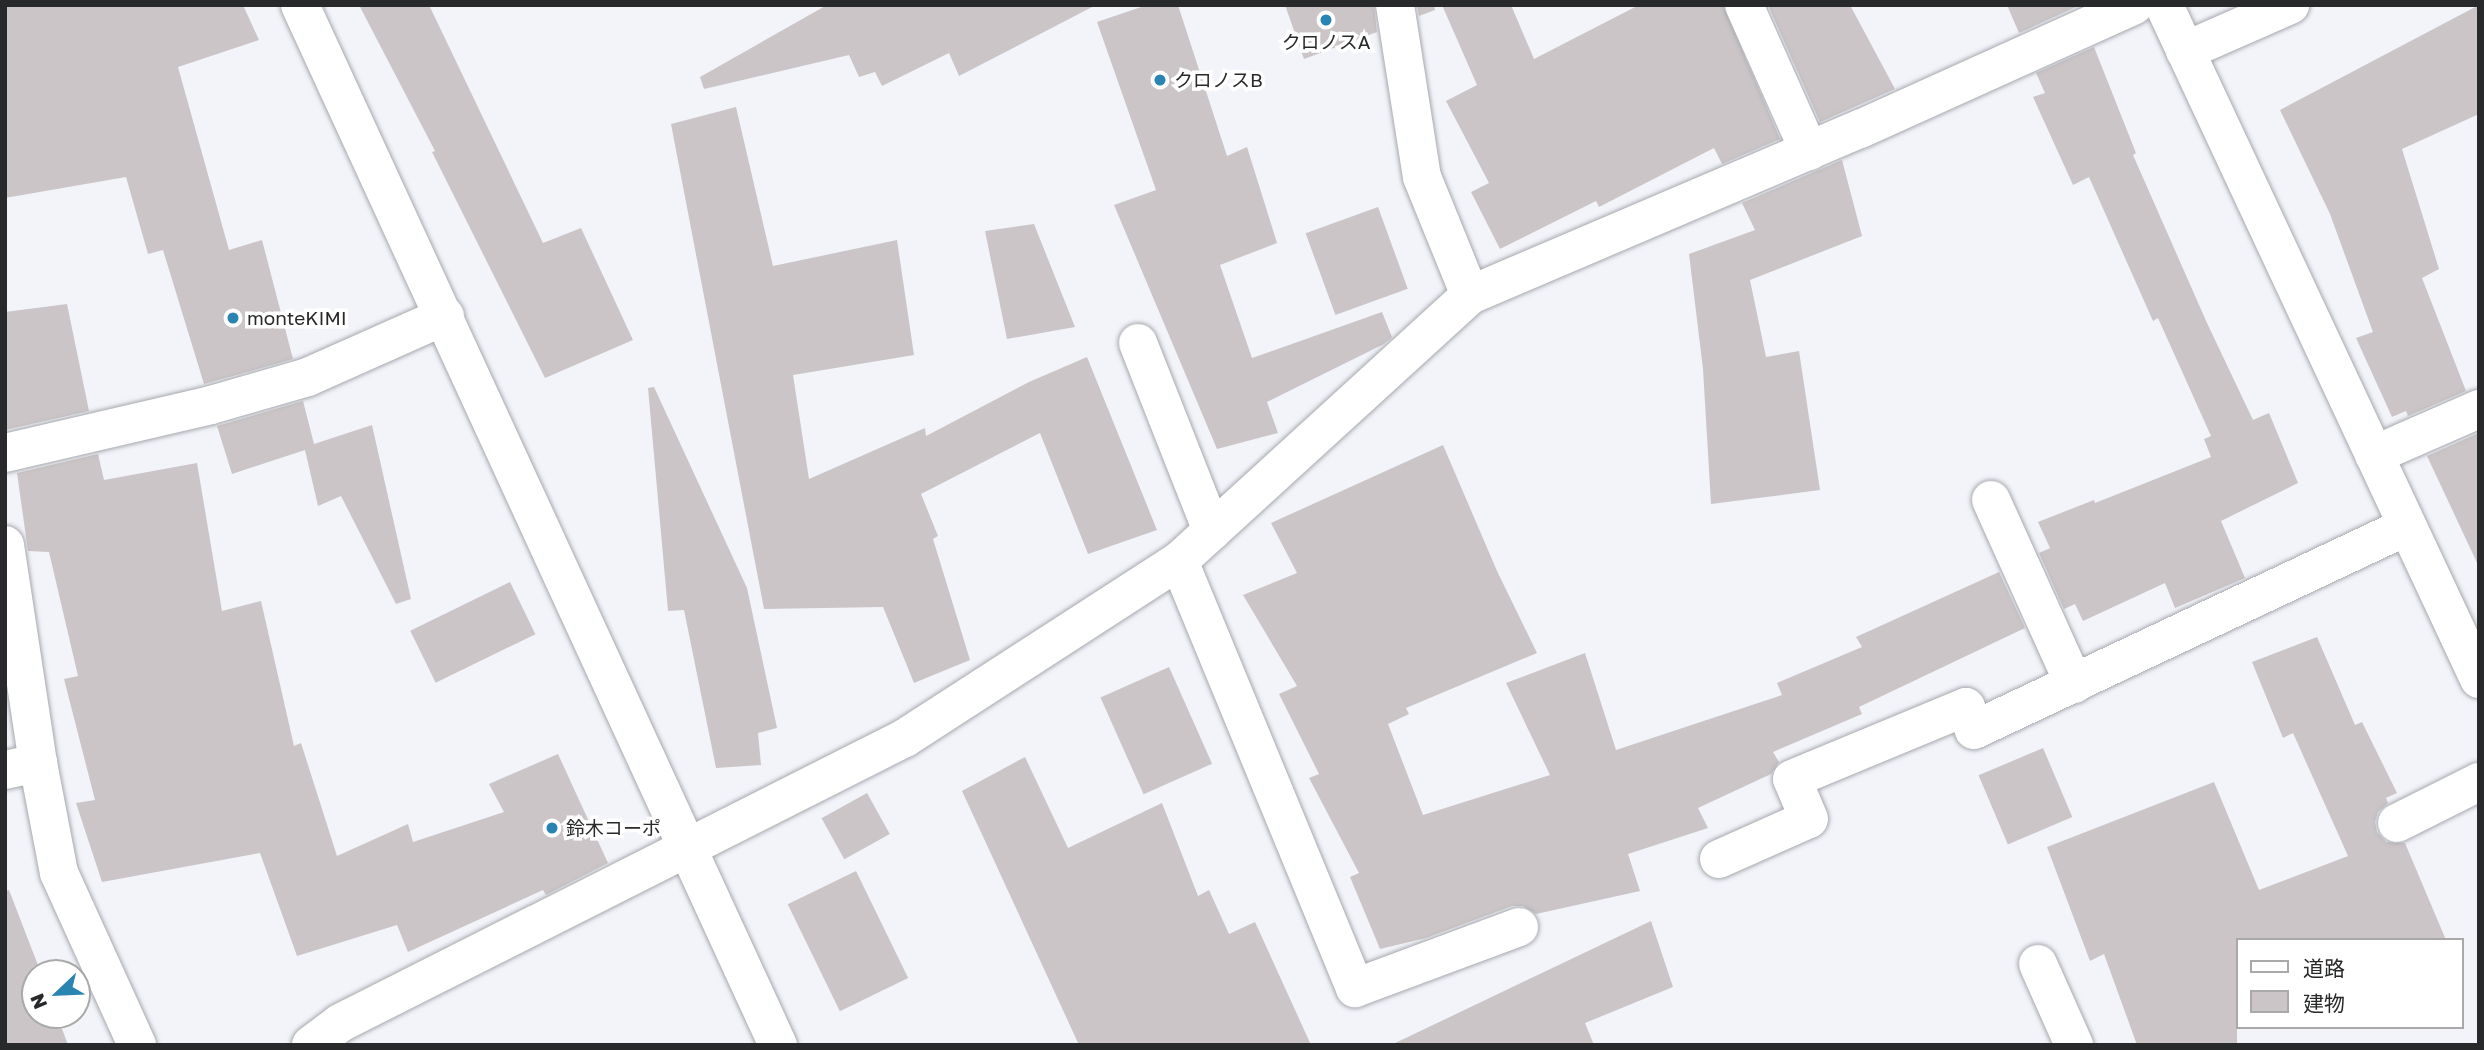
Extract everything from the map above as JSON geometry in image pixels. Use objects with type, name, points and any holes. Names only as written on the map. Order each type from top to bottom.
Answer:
[{"type":"street","points":[[300,5],[778,1045]]},
{"type":"street","points":[[1395,5],[1422,177],[1470,295]]},
{"type":"street","points":[[1744,5],[1809,150]]},
{"type":"street","points":[[311,1045],[340,1023],[905,738],[1179,561],[1470,295],[1809,150],[2134,5]]},
{"type":"street","points":[[2164,5],[2479,679]]},
{"type":"street","points":[[2185,51],[2290,5]]},
{"type":"street","points":[[5,453],[211,405],[308,377],[445,316]]},
{"type":"street","points":[[1138,343],[1212,531]]},
{"type":"street","points":[[2374,456],[2479,409]]},
{"type":"street","points":[[1992,500],[2074,684]]},
{"type":"street","points":[[1719,859],[1809,819],[1792,779],[1966,707],[1974,730],[2407,526]]},
{"type":"street","points":[[5,545],[22,766],[59,873],[137,1045]]},
{"type":"street","points":[[1179,561],[1355,988],[1519,927]]},
{"type":"street","points":[[2397,823],[2479,782]]},
{"type":"street","points":[[2038,964],[2074,1045]]},
{"type":"building","points":[[5,5],[243,5],[259,40],[178,67],[229,250],[262,240],[293,359],[204,384],[163,250],[148,254],[126,177],[5,198]]},
{"type":"building","points":[[359,5],[429,5],[543,243],[581,228],[633,340],[545,378],[432,152],[435,151]]},
{"type":"building","points":[[827,5],[1096,5],[959,76],[949,53],[882,86],[875,72],[859,77],[849,55],[704,89],[700,77]]},
{"type":"building","points":[[1147,5],[1178,5],[1227,156],[1247,147],[1277,243],[1220,265],[1252,358],[1382,312],[1392,337],[1384,344],[1267,402],[1278,433],[1217,449],[1114,205],[1156,190],[1097,22]]},
{"type":"building","name":"クロノスA","points":[[1285,5],[1374,5],[1377,32],[1304,59]]},
{"type":"building","points":[[1417,5],[1434,5],[1435,10],[1419,16]]},
{"type":"building","points":[[1442,5],[1511,5],[1534,59],[1639,5],[1723,5],[1780,139],[1722,164],[1714,148],[1599,207],[1596,201],[1500,249],[1471,192],[1489,183],[1446,101],[1477,85]]},
{"type":"building","points":[[1768,5],[1850,5],[1895,89],[1820,122]]},
{"type":"building","points":[[2007,5],[2078,5],[2078,6],[2019,33]]},
{"type":"building","points":[[2479,5],[2479,114],[2402,149],[2439,269],[2422,278],[2466,391],[2408,416],[2406,411],[2392,417],[2356,338],[2373,332],[2330,214],[2280,110]]},
{"type":"building","points":[[2094,47],[2136,153],[2133,155],[2207,323],[2253,420],[2269,413],[2298,483],[2221,521],[2245,578],[2175,608],[2165,583],[2083,621],[2075,604],[2064,609],[2039,553],[2050,548],[2038,522],[2094,500],[2095,503],[2211,457],[2204,439],[2211,436],[2158,318],[2153,321],[2089,177],[2073,185],[2033,97],[2045,93],[2036,73]]},
{"type":"building","points":[[736,107],[773,266],[897,240],[914,355],[793,375],[809,479],[925,428],[926,436],[1029,382],[1087,357],[1157,530],[1088,554],[1040,433],[921,494],[938,536],[933,539],[970,660],[914,683],[883,607],[764,609],[671,124]]},
{"type":"building","points":[[1842,160],[1862,236],[1750,280],[1766,357],[1799,351],[1820,490],[1711,504],[1703,369],[1689,254],[1755,230],[1742,203]]},
{"type":"building","points":[[1378,207],[1408,289],[1335,315],[1306,233]]},
{"type":"building","points":[[1034,224],[1075,327],[1007,339],[985,231]]},
{"type":"building","points":[[67,304],[89,411],[5,430],[5,312]]},
{"type":"building","points":[[654,387],[747,588],[777,728],[758,733],[761,765],[716,768],[684,610],[668,611],[648,388]]},
{"type":"building","points":[[303,401],[314,444],[372,425],[411,599],[396,604],[341,496],[318,506],[305,450],[232,474],[217,426]]},
{"type":"building","points":[[2479,433],[2479,567],[2427,456]]},
{"type":"building","points":[[1443,445],[1497,571],[1537,653],[1406,708],[1409,714],[1388,724],[1423,815],[1550,775],[1506,683],[1585,653],[1616,750],[1782,695],[1777,683],[1862,647],[1856,637],[1999,572],[2025,628],[1859,707],[1862,714],[1773,752],[1779,762],[1771,774],[1698,808],[1708,828],[1628,854],[1640,891],[1536,914],[1523,906],[1512,906],[1426,938],[1380,949],[1350,877],[1359,873],[1309,778],[1319,774],[1279,694],[1297,686],[1243,595],[1297,573],[1271,523]]},
{"type":"building","points":[[98,454],[104,480],[197,463],[222,611],[261,601],[294,746],[301,743],[337,856],[408,824],[413,842],[504,812],[489,784],[558,754],[608,863],[546,895],[543,890],[408,952],[397,925],[297,956],[260,853],[102,882],[76,803],[95,800],[64,679],[78,676],[49,552],[28,551],[17,473]]},
{"type":"building","points":[[510,582],[535,634],[436,683],[410,631]]},
{"type":"building","points":[[2317,637],[2355,725],[2362,722],[2397,793],[2386,798],[2388,803],[2378,812],[2375,822],[2377,832],[2386,842],[2405,843],[2445,938],[2236,938],[2237,1045],[2137,1045],[2104,954],[2090,961],[2047,847],[2214,782],[2259,890],[2348,856],[2293,733],[2283,738],[2252,662]]},
{"type":"building","points":[[1169,667],[1212,764],[1144,794],[1100,698]]},
{"type":"building","points":[[2043,748],[2072,817],[2008,844],[1979,775]]},
{"type":"building","points":[[1025,757],[1068,848],[1162,803],[1198,896],[1209,890],[1229,934],[1255,922],[1311,1045],[1079,1045],[962,791]]},
{"type":"building","points":[[867,793],[890,834],[844,859],[822,818]]},
{"type":"building","points":[[856,871],[908,978],[840,1011],[788,904]]},
{"type":"building","points":[[9,890],[36,959],[21,959],[21,1029],[62,1029],[68,1045],[5,1045],[5,891]]},
{"type":"building","points":[[1651,921],[1673,987],[1585,1023],[1594,1045],[1391,1045]]},
{"type":"place","name":"クロノスA","points":[[1326,20]]},
{"type":"place","name":"クロノスB","points":[[1160,80]]},
{"type":"place","name":"monteKIMI","points":[[233,318]]},
{"type":"place","name":"鈴木コーポ","points":[[552,828]]}]
